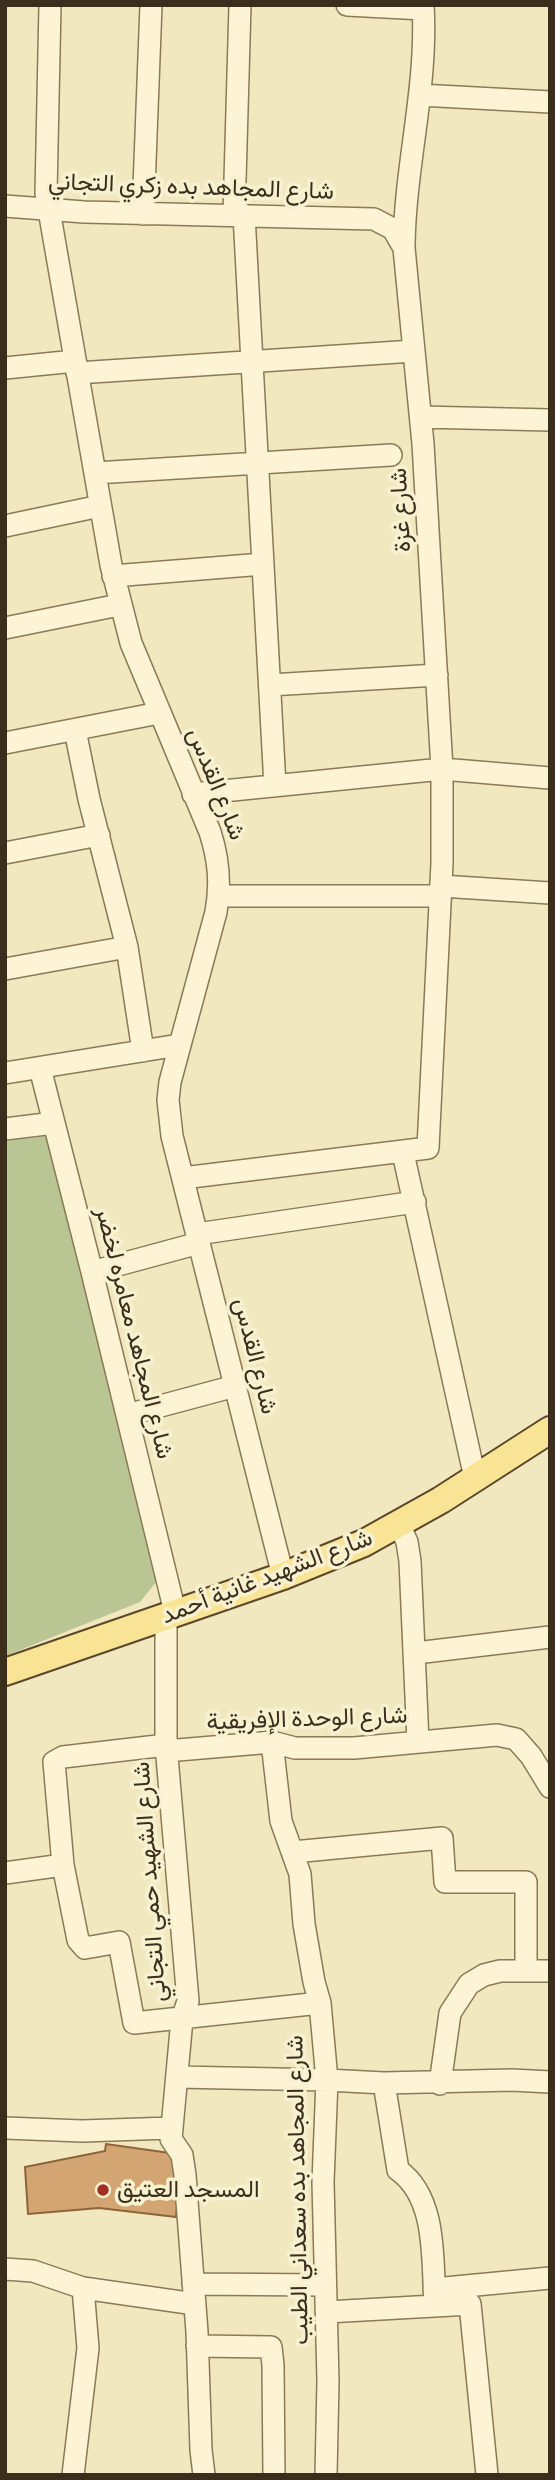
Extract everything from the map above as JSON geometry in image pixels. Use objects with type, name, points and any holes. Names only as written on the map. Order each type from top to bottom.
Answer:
[{"type":"main road","name":"شارع الشهيد غانية أحمد","points":[[5,1672],[283,1576],[364,1543],[550,1430]]},
{"type":"street","name":"شارع القدس","points":[[50,5],[46,179],[49,209],[113,576],[131,643],[215,848],[219,872],[219,896],[170,1082],[172,1136],[283,1576]]},
{"type":"street","points":[[143,214],[151,5]]},
{"type":"street","points":[[240,5],[239,215],[252,361],[275,786]]},
{"type":"street","points":[[347,5],[423,7]]},
{"type":"street","name":"شارع غزة","points":[[403,1153],[428,1148],[440,891],[442,769],[437,675],[421,417],[404,248],[407,195],[424,60],[423,7]]},
{"type":"street","points":[[420,95],[550,102]]},
{"type":"street","points":[[374,219],[392,209],[407,195]]},
{"type":"street","name":"شارع المجاهد بده زكري التجاني","points":[[5,206],[143,214],[374,219]]},
{"type":"street","points":[[374,219],[393,229],[404,248]]},
{"type":"street","points":[[5,368],[252,361],[414,351]]},
{"type":"street","points":[[421,417],[550,420]]},
{"type":"street","points":[[95,473],[391,456]]},
{"type":"street","points":[[5,526],[100,506]]},
{"type":"street","points":[[113,576],[263,564]]},
{"type":"street","points":[[5,628],[120,605]]},
{"type":"street","points":[[270,685],[437,675]]},
{"type":"street","points":[[5,743],[159,713]]},
{"type":"street","points":[[75,730],[127,947],[143,1051]]},
{"type":"street","points":[[193,794],[442,769],[550,778]]},
{"type":"street","points":[[5,853],[99,835]]},
{"type":"street","points":[[219,896],[440,891],[550,893]]},
{"type":"street","points":[[5,969],[127,947]]},
{"type":"street","points":[[5,1073],[179,1045]]},
{"type":"street","name":"شارع المجاهد معامره لخضر","points":[[40,1068],[127,1415],[170,1614]]},
{"type":"street","points":[[5,1129],[54,1123]]},
{"type":"street","points":[[183,1178],[403,1153],[475,1478]]},
{"type":"street","points":[[92,1272],[198,1239],[415,1202]]},
{"type":"street","points":[[127,1415],[235,1386]]},
{"type":"street","points":[[399,1524],[407,1542],[410,1561],[418,1742]]},
{"type":"street","name":"شارع الشهيد حمي التجاني","points":[[170,1614],[166,1748],[188,1976],[188,2001],[182,2019],[171,2140],[184,2162],[204,2475]]},
{"type":"street","points":[[416,1653],[550,1637]]},
{"type":"street","name":"شارع الوحدة الإفريقية","points":[[64,1865],[54,1762],[63,1757],[272,1742],[295,1748],[322,1749],[497,1735],[516,1739],[531,1756],[550,1787]]},
{"type":"street","name":"شارع المجاهد بده سعداني الطيب","points":[[272,1742],[281,1821],[300,1874],[304,1924],[320,2003],[327,2080],[323,2182],[327,2312],[326,2475]]},
{"type":"street","points":[[293,1852],[442,1838],[445,1882],[526,1882],[526,1970]]},
{"type":"street","points":[[5,1873],[64,1865],[78,1941],[85,1948],[120,1942],[134,2023],[320,2003]]},
{"type":"street","points":[[440,2084],[450,2013],[469,1984],[484,1975],[500,1971],[550,1971]]},
{"type":"street","points":[[177,2077],[440,2084],[512,2080],[550,2082]]},
{"type":"street","points":[[384,2083],[398,2170],[408,2177],[424,2206],[432,2240],[434,2297]]},
{"type":"street","points":[[5,2128],[82,2131],[171,2129]]},
{"type":"street","points":[[5,2269],[33,2271],[83,2288],[194,2294],[325,2285]]},
{"type":"street","points":[[327,2312],[550,2278]]},
{"type":"street","points":[[73,2475],[88,2348],[83,2288]]},
{"type":"street","points":[[434,2297],[470,2304],[487,2475]]},
{"type":"street","points":[[197,2346],[271,2347],[274,2365],[274,2475]]},
{"type":"green space","points":[[48,1136],[157,1581],[140,1602],[5,1656],[5,1141]]},
{"type":"building","name":"المسجد العتيق","points":[[106,2144],[170,2153],[180,2173],[176,2217],[99,2208],[28,2214],[25,2167],[105,2151]]},
{"type":"place","name":"المسجد العتيق","points":[[103,2190]]}]
